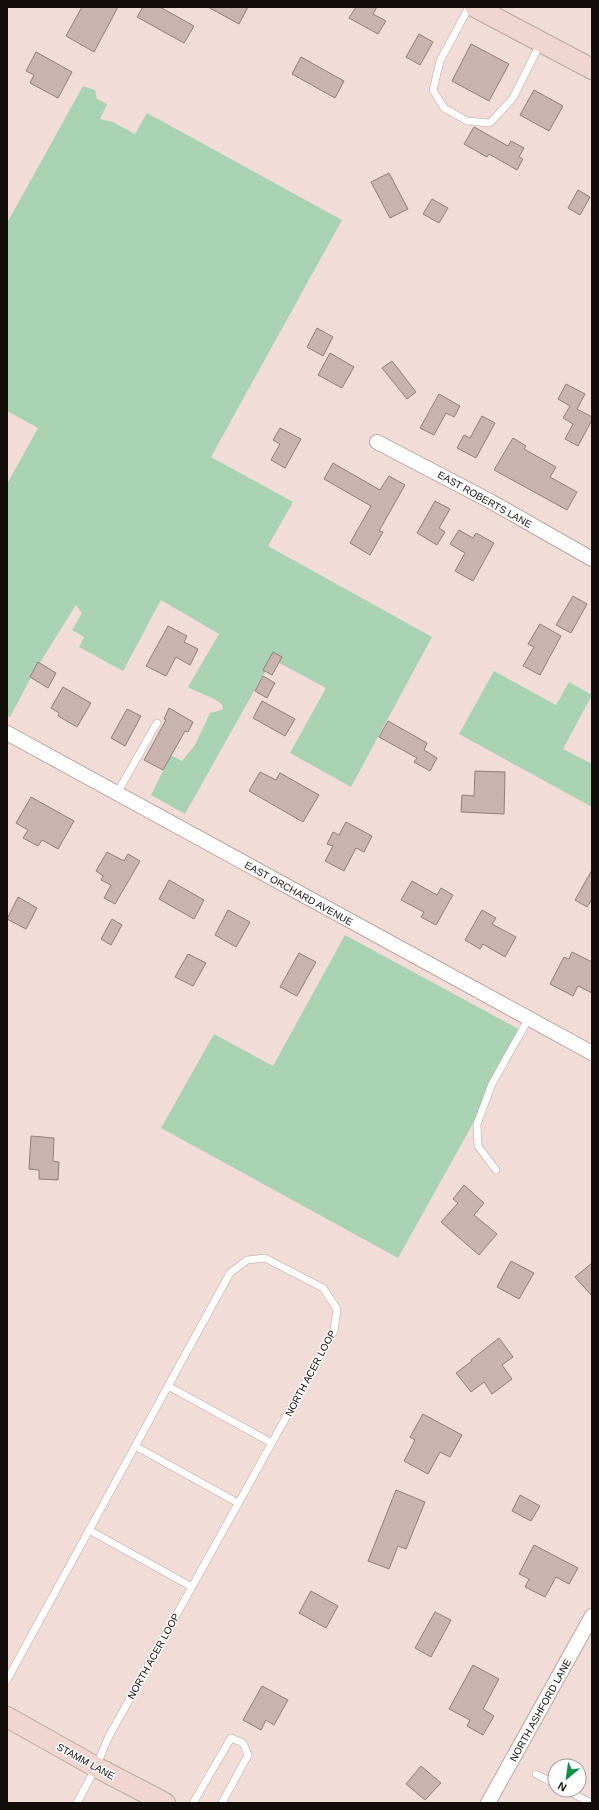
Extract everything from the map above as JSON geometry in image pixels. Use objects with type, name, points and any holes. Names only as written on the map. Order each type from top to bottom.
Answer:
[{"type":"street","points":[[475,7],[592,69]]},
{"type":"street","name":"EAST ROBERTS LANE","points":[[377,442],[490,501],[592,559]]},
{"type":"street","name":"EAST ORCHARD AVENUE","points":[[7,733],[592,1053]]},
{"type":"street","name":"NORTH ASHFORD LANE","points":[[488,1803],[592,1616]]},
{"type":"street","name":"STAMM LANE","points":[[7,1717],[96,1767],[165,1803]]},
{"type":"lane","points":[[469,7],[440,61],[433,90],[444,108],[467,121],[490,123],[513,98],[541,42]]},
{"type":"lane","points":[[117,793],[157,723]]},
{"type":"lane","points":[[496,1170],[478,1146],[476,1124],[492,1084],[529,1018]]},
{"type":"lane","name":"NORTH ACER LOOP","points":[[7,1680],[230,1273],[247,1260],[265,1258],[323,1288],[337,1309],[334,1331],[108,1738],[96,1767],[77,1803]]},
{"type":"lane","points":[[168,1386],[272,1443]]},
{"type":"lane","points":[[135,1446],[238,1503]]},
{"type":"lane","points":[[89,1530],[192,1587]]},
{"type":"lane","points":[[193,1803],[231,1738],[243,1743],[248,1755],[222,1803]]},
{"type":"lane","points":[[536,1774],[547,1780]]},
{"type":"lane","points":[[581,1798],[591,1803]]},
{"type":"green space","points":[[83,86],[95,90],[97,99],[107,104],[100,119],[113,122],[135,134],[147,113],[342,220],[211,457],[293,502],[268,546],[432,637],[351,787],[290,753],[326,688],[272,659],[185,814],[151,795],[171,755],[182,761],[195,745],[210,713],[222,710],[223,706],[211,697],[188,687],[219,634],[161,600],[123,671],[79,647],[84,637],[72,630],[82,613],[76,605],[31,677],[10,717],[7,716],[7,484],[38,428],[7,411],[7,223]]},
{"type":"green space","points":[[494,671],[556,705],[569,682],[592,695],[563,749],[592,764],[592,807],[459,734]]},
{"type":"green space","points":[[345,935],[524,1032],[398,1258],[161,1128],[214,1034],[273,1066]]},
{"type":"building","points":[[82,7],[118,7],[94,52],[66,36]]},
{"type":"building","points":[[143,7],[160,7],[194,26],[184,43],[137,17]]},
{"type":"building","points":[[208,7],[248,7],[239,24]]},
{"type":"building","points":[[356,7],[377,7],[373,14],[386,21],[378,34],[349,18]]},
{"type":"building","points":[[419,34],[433,42],[420,65],[406,57]]},
{"type":"building","points":[[471,44],[509,64],[489,101],[452,81]]},
{"type":"building","points":[[36,52],[72,72],[58,98],[30,83],[34,75],[26,71]]},
{"type":"building","points":[[301,57],[344,81],[335,98],[292,74]]},
{"type":"building","points":[[534,90],[563,106],[549,131],[520,115]]},
{"type":"building","points":[[474,127],[508,146],[511,141],[524,148],[519,157],[523,159],[517,170],[489,154],[487,157],[464,144]]},
{"type":"building","points":[[389,173],[408,209],[390,218],[371,182]]},
{"type":"building","points":[[578,190],[590,197],[580,215],[568,208]]},
{"type":"building","points":[[432,199],[448,208],[439,223],[423,214]]},
{"type":"building","points":[[317,328],[333,337],[323,356],[307,347]]},
{"type":"building","points":[[330,353],[354,367],[342,388],[318,375]]},
{"type":"building","points":[[392,361],[416,392],[407,399],[382,368]]},
{"type":"building","points":[[566,384],[585,394],[577,409],[592,417],[592,420],[578,446],[565,439],[573,424],[563,418],[570,406],[558,399]]},
{"type":"building","points":[[439,394],[460,406],[454,417],[446,413],[434,435],[420,428]]},
{"type":"building","points":[[482,416],[495,423],[476,458],[457,448],[464,435],[470,438]]},
{"type":"building","points":[[280,428],[301,439],[285,468],[271,460],[280,444],[273,440]]},
{"type":"building","points":[[513,438],[526,446],[524,449],[556,467],[550,477],[577,492],[567,510],[494,470]]},
{"type":"building","points":[[333,463],[380,490],[389,476],[405,485],[379,531],[383,532],[370,555],[350,543],[371,506],[324,479]]},
{"type":"building","points":[[435,501],[450,509],[439,528],[445,532],[437,545],[417,533]]},
{"type":"building","points":[[459,530],[473,538],[476,533],[494,543],[473,581],[455,571],[465,553],[450,544]]},
{"type":"building","points":[[573,596],[587,604],[571,633],[556,625]]},
{"type":"building","points":[[540,624],[561,636],[540,675],[523,666],[534,647],[528,644]]},
{"type":"building","points":[[168,626],[187,636],[184,642],[198,649],[190,665],[176,657],[166,676],[146,666]]},
{"type":"building","points":[[273,652],[282,657],[272,675],[263,670]]},
{"type":"building","points":[[38,662],[56,673],[48,688],[30,677]]},
{"type":"building","points":[[263,676],[275,683],[267,698],[255,691]]},
{"type":"building","points":[[63,687],[91,703],[77,727],[58,716],[59,713],[51,708]]},
{"type":"building","points":[[262,701],[295,719],[285,736],[253,718]]},
{"type":"building","points":[[169,708],[193,722],[188,732],[185,731],[163,770],[144,760],[166,720],[164,719]]},
{"type":"building","points":[[127,709],[141,716],[125,746],[111,738]]},
{"type":"building","points":[[388,721],[427,743],[424,750],[437,758],[430,771],[414,762],[417,758],[379,737]]},
{"type":"building","points":[[475,771],[505,772],[504,814],[461,812],[462,795],[474,796]]},
{"type":"building","points":[[260,772],[276,780],[280,773],[319,795],[303,822],[249,791]]},
{"type":"building","points":[[31,797],[74,821],[58,849],[42,840],[38,846],[23,838],[28,830],[16,823]]},
{"type":"building","points":[[346,822],[372,836],[364,852],[356,848],[344,871],[325,861],[333,846],[327,844],[333,832],[339,835]]},
{"type":"building","points":[[107,852],[124,861],[128,854],[140,861],[115,904],[104,898],[111,885],[101,880],[103,876],[96,871]]},
{"type":"building","points":[[592,870],[592,899],[587,907],[575,900]]},
{"type":"building","points":[[169,880],[204,900],[194,919],[159,899]]},
{"type":"building","points":[[412,881],[437,895],[441,888],[453,895],[436,925],[421,917],[424,912],[401,900]]},
{"type":"building","points":[[18,897],[37,908],[26,929],[7,919]]},
{"type":"building","points":[[228,910],[250,922],[236,947],[215,935]]},
{"type":"building","points":[[482,910],[496,918],[492,924],[516,937],[505,957],[483,944],[480,949],[465,940]]},
{"type":"building","points":[[112,919],[122,925],[111,945],[101,939]]},
{"type":"building","points":[[572,952],[592,962],[592,993],[578,986],[573,996],[550,984],[564,957],[569,959]]},
{"type":"building","points":[[299,953],[316,962],[297,996],[280,987]]},
{"type":"building","points":[[188,954],[206,963],[193,986],[175,977]]},
{"type":"building","points":[[31,1136],[54,1138],[53,1161],[59,1162],[58,1180],[39,1179],[39,1170],[29,1169]]},
{"type":"building","points":[[464,1185],[484,1203],[474,1215],[497,1234],[479,1255],[441,1222],[458,1203],[453,1199]]},
{"type":"building","points":[[511,1261],[534,1273],[519,1299],[497,1287]]},
{"type":"building","points":[[592,1263],[592,1296],[575,1277]]},
{"type":"building","points":[[499,1338],[513,1357],[502,1365],[512,1379],[492,1394],[484,1382],[471,1392],[456,1373]]},
{"type":"building","points":[[423,1414],[462,1435],[450,1457],[440,1452],[428,1474],[404,1461],[415,1440],[410,1437]]},
{"type":"building","points":[[396,1490],[425,1502],[406,1549],[398,1546],[389,1569],[368,1561]]},
{"type":"building","points":[[520,1495],[540,1506],[531,1521],[512,1511]]},
{"type":"building","points":[[534,1545],[578,1568],[569,1584],[556,1577],[545,1597],[525,1587],[529,1579],[519,1574]]},
{"type":"building","points":[[311,1591],[338,1606],[326,1628],[299,1613]]},
{"type":"building","points":[[435,1612],[451,1620],[431,1657],[415,1648]]},
{"type":"building","points":[[473,1665],[499,1679],[483,1709],[494,1716],[483,1735],[467,1726],[470,1720],[449,1709]]},
{"type":"building","points":[[262,1686],[288,1700],[274,1725],[266,1720],[261,1730],[243,1720]]},
{"type":"building","points":[[421,1766],[441,1783],[425,1800],[406,1784]]}]
